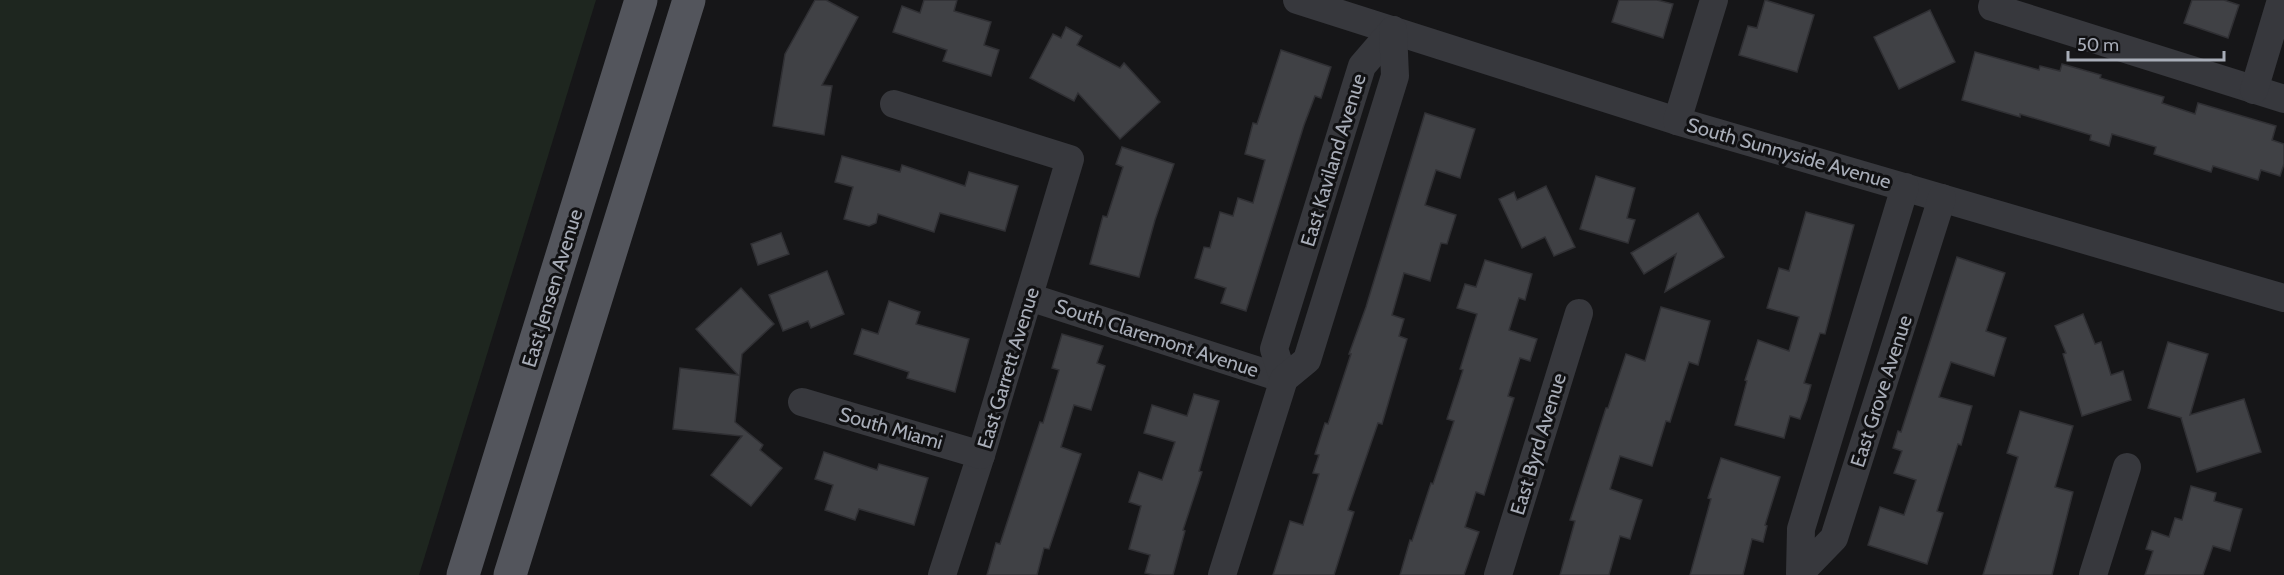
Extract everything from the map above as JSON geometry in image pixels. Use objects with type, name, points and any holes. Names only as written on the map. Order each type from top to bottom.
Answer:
[{"type":"main road","name":"East Jensen Avenue","points":[[463,575],[641,0]]},
{"type":"main road","points":[[510,575],[689,0]]},
{"type":"street","name":"South Sunnyside Avenue","points":[[1297,0],[1677,121],[2284,297]]},
{"type":"street","points":[[1677,121],[1714,0]]},
{"type":"street","points":[[2254,90],[2281,0]]},
{"type":"street","points":[[1993,4],[2284,99]]},
{"type":"street","name":"East Kaviland Avenue","points":[[1284,379],[1307,360],[1395,76],[1393,30]]},
{"type":"street","name":"East Garrett Avenue","points":[[894,104],[1070,159],[981,455],[942,575]]},
{"type":"street","name":"East Grove Avenue","points":[[1802,574],[1801,529],[1905,187]]},
{"type":"street","name":"East Grove Avenue","points":[[1802,574],[1834,538],[1942,198]]},
{"type":"street","name":"South Claremont Avenue","points":[[1029,297],[1284,379]]},
{"type":"street","name":"East Byrd Avenue","points":[[1498,575],[1578,313]]},
{"type":"street","points":[[1222,575],[1284,379]]},
{"type":"street","name":"South Miami","points":[[802,402],[981,455]]},
{"type":"street","points":[[2093,575],[2127,467]]},
{"type":"shaded area","points":[[0,0],[596,0],[419,575],[0,575]]},
{"type":"building","points":[[815,0],[826,0],[858,17],[822,85],[832,86],[824,135],[773,126],[785,54]]},
{"type":"building","points":[[924,0],[957,0],[954,11],[991,22],[984,45],[999,50],[991,76],[943,61],[947,50],[893,32],[902,6],[920,13]]},
{"type":"building","points":[[1619,0],[1657,0],[1673,4],[1663,38],[1612,22]]},
{"type":"building","points":[[1765,0],[1814,15],[1797,72],[1739,55],[1748,26],[1757,28]]},
{"type":"building","points":[[2192,0],[2224,0],[2239,5],[2228,38],[2184,23]]},
{"type":"building","points":[[1930,10],[1955,62],[1899,89],[1874,37]]},
{"type":"building","points":[[1066,27],[1082,36],[1077,45],[1120,68],[1124,63],[1160,102],[1120,139],[1078,93],[1074,101],[1030,78],[1053,34],[1061,38]]},
{"type":"building","points":[[1281,50],[1331,67],[1321,98],[1315,96],[1304,125],[1246,311],[1221,303],[1226,288],[1195,278],[1204,247],[1210,248],[1220,212],[1233,216],[1238,198],[1253,203],[1265,160],[1245,154],[1253,123],[1257,124]]},
{"type":"building","points":[[1975,52],[2039,70],[2040,66],[2060,71],[2062,64],[2164,97],[2162,103],[2195,114],[2198,103],[2276,126],[2272,140],[2284,144],[2284,164],[2280,176],[2261,170],[2258,180],[2213,166],[2211,172],[2154,154],[2156,147],[2112,134],[2109,146],[2090,140],[2091,135],[1962,100]]},
{"type":"building","points":[[1425,113],[1475,129],[1460,178],[1436,170],[1425,205],[1456,215],[1447,244],[1441,243],[1430,281],[1404,273],[1392,315],[1404,319],[1399,336],[1407,339],[1382,424],[1378,423],[1348,510],[1354,512],[1334,575],[1273,575],[1290,521],[1303,525],[1319,474],[1313,473],[1319,455],[1315,454],[1325,423],[1328,424],[1351,354],[1349,354],[1366,307]]},
{"type":"building","points":[[1122,147],[1174,164],[1139,277],[1090,264],[1103,216],[1107,217],[1123,167],[1116,164]]},
{"type":"building","points":[[842,156],[900,172],[902,165],[965,186],[969,172],[1018,186],[1005,231],[940,213],[934,232],[878,214],[876,223],[869,226],[844,219],[853,187],[835,182]]},
{"type":"building","points":[[1596,176],[1635,188],[1627,218],[1635,220],[1628,243],[1580,229]]},
{"type":"building","points":[[1546,186],[1575,247],[1554,256],[1545,237],[1522,248],[1499,199],[1514,192],[1517,200]]},
{"type":"building","points":[[1806,212],[1854,225],[1825,334],[1820,333],[1804,383],[1811,385],[1807,400],[1800,419],[1790,416],[1784,438],[1735,425],[1747,381],[1745,380],[1758,340],[1789,351],[1799,317],[1767,308],[1779,268],[1789,271]]},
{"type":"building","points":[[1698,213],[1724,257],[1665,292],[1676,254],[1644,274],[1631,253]]},
{"type":"building","points":[[781,233],[789,254],[758,265],[751,244]]},
{"type":"building","points":[[1957,257],[2005,273],[1986,331],[2006,338],[1994,376],[1951,362],[1939,397],[1972,406],[1961,445],[1958,444],[1937,511],[1943,513],[1927,564],[1868,545],[1880,507],[1904,515],[1916,480],[1894,473],[1902,451],[1893,448],[1898,431],[1901,432]]},
{"type":"building","points":[[1485,260],[1532,274],[1525,300],[1519,298],[1509,330],[1537,339],[1530,361],[1520,358],[1508,396],[1514,398],[1484,495],[1476,492],[1465,527],[1479,532],[1464,575],[1400,575],[1410,540],[1412,541],[1454,421],[1447,419],[1463,370],[1460,369],[1477,314],[1457,308],[1465,284],[1476,287]]},
{"type":"building","points":[[827,271],[844,314],[811,328],[808,321],[783,331],[769,295]]},
{"type":"building","points":[[741,288],[774,324],[742,354],[735,422],[763,445],[760,450],[782,468],[751,506],[711,475],[742,436],[673,429],[680,368],[738,375],[696,329]]},
{"type":"building","points":[[889,301],[920,312],[916,324],[969,339],[955,392],[907,378],[909,372],[854,354],[862,329],[878,334]]},
{"type":"building","points":[[1661,307],[1710,321],[1698,365],[1689,362],[1670,422],[1666,421],[1652,466],[1620,456],[1610,489],[1642,500],[1630,539],[1620,536],[1609,575],[1560,575],[1575,521],[1570,520],[1626,354],[1645,361]]},
{"type":"building","points":[[2083,314],[2095,344],[2101,342],[2111,375],[2123,371],[2131,400],[2082,416],[2063,354],[2066,353],[2055,326]]},
{"type":"building","points":[[1062,334],[1103,346],[1097,363],[1105,366],[1091,410],[1074,405],[1061,447],[1081,454],[1049,549],[1044,548],[1037,575],[987,575],[996,543],[1000,544],[1040,422],[1043,423],[1059,370],[1052,368]]},
{"type":"building","points":[[2168,342],[2208,354],[2190,415],[2244,399],[2261,452],[2197,472],[2182,418],[2148,408]]},
{"type":"building","points":[[1194,394],[1219,401],[1199,471],[1202,472],[1183,530],[1185,531],[1173,575],[1145,573],[1150,555],[1129,549],[1141,506],[1129,502],[1139,472],[1162,480],[1175,442],[1144,433],[1152,405],[1187,416]]},
{"type":"building","points":[[2020,411],[2073,426],[2055,487],[2073,492],[2052,575],[1983,575],[2018,457],[2007,453]]},
{"type":"building","points":[[824,452],[877,470],[879,464],[928,478],[914,525],[859,509],[855,520],[825,510],[833,485],[815,479]]},
{"type":"building","points":[[1721,458],[1780,477],[1765,525],[1767,526],[1763,542],[1752,539],[1743,575],[1690,575],[1711,499],[1708,498]]},
{"type":"building","points":[[2191,486],[2216,493],[2214,501],[2242,509],[2230,551],[2213,546],[2203,575],[2145,575],[2153,551],[2146,549],[2152,531],[2169,537],[2175,518],[2182,520]]}]
